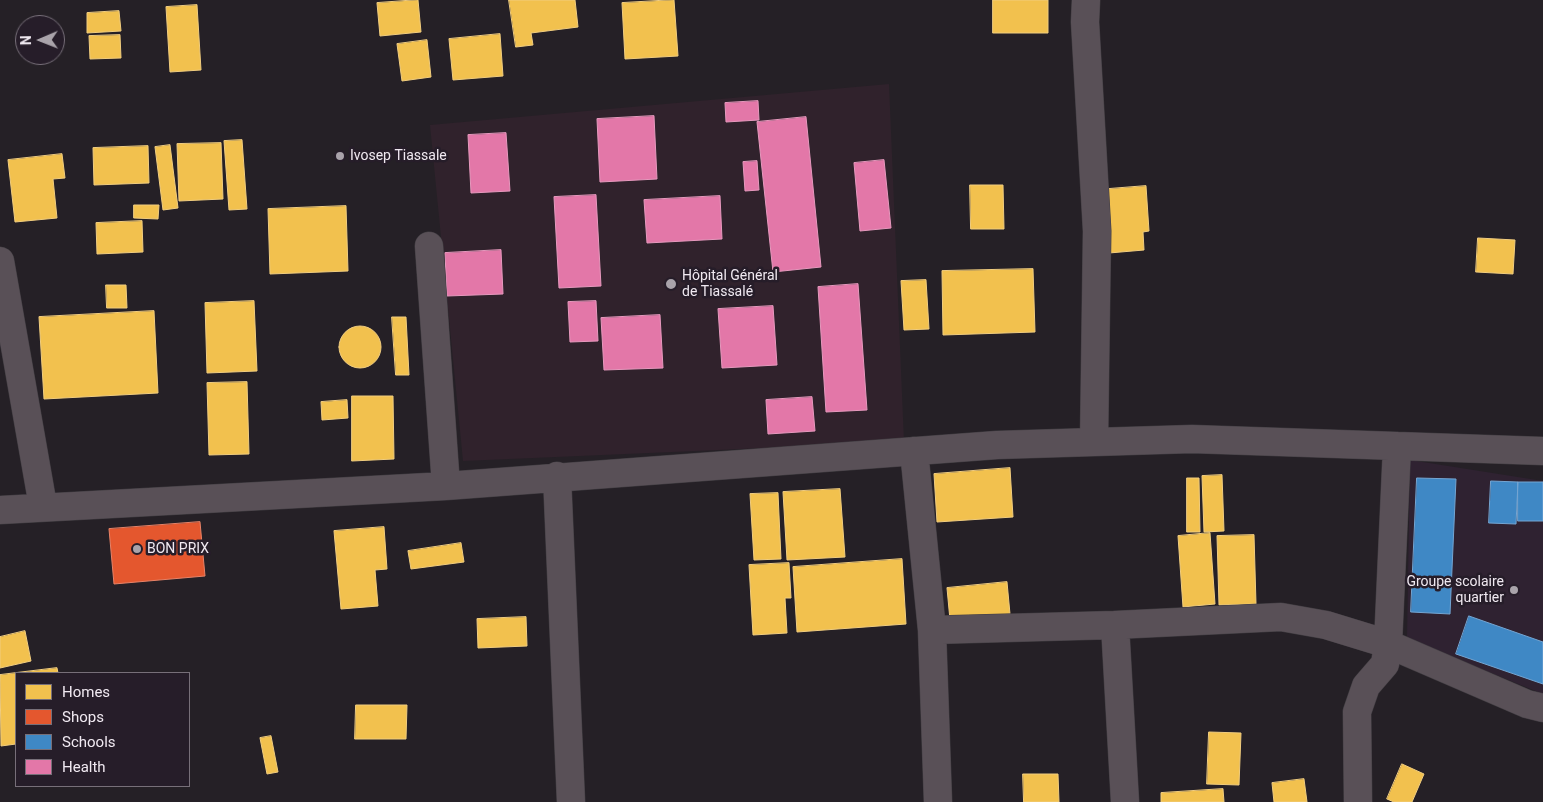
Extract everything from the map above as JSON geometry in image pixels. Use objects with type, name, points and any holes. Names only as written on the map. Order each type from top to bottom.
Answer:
[{"type":"street","points":[[1086,0],[1085,22],[1097,231],[1094,442]]},
{"type":"street","points":[[429,246],[446,486]]},
{"type":"street","points":[[0,260],[44,506]]},
{"type":"street","points":[[0,510],[44,506],[446,486],[557,476],[996,445],[1192,439],[1543,451]]},
{"type":"street","points":[[1358,802],[1357,712],[1366,686],[1385,664],[1388,644],[1397,446]]},
{"type":"street","points":[[914,451],[932,630],[938,802]]},
{"type":"street","points":[[557,476],[571,802]]},
{"type":"street","points":[[932,630],[1115,625],[1281,617],[1326,625],[1388,644],[1527,704],[1543,708]]},
{"type":"street","points":[[1115,625],[1125,802]]},
{"type":"shaded area","name":"Hôpital Général de Tiassalé","points":[[889,84],[904,442],[463,461],[430,125]]},
{"type":"shaded area","points":[[1410,460],[1543,481],[1543,694],[1407,639]]},
{"type":"building: Homes","points":[[418,0],[421,32],[380,36],[377,3]]},
{"type":"building: Homes","points":[[509,0],[575,0],[578,27],[531,33],[533,45],[516,47]]},
{"type":"building: Homes","points":[[674,0],[678,56],[625,59],[622,3]]},
{"type":"building: Homes","points":[[993,0],[1048,0],[1048,33],[993,33]]},
{"type":"building: Homes","points":[[197,5],[201,70],[170,72],[166,7]]},
{"type":"building: Homes","points":[[119,11],[121,31],[87,33],[87,13]]},
{"type":"building: Homes","points":[[500,34],[503,76],[453,80],[449,39]]},
{"type":"building: Homes","points":[[120,35],[121,58],[90,59],[89,36]]},
{"type":"building: Homes","points":[[427,40],[431,77],[402,81],[397,44]]},
{"type":"building: Homes","points":[[242,140],[247,209],[229,210],[224,141]]},
{"type":"building: Homes","points":[[221,143],[223,199],[179,201],[177,144]]},
{"type":"building: Homes","points":[[170,145],[178,208],[163,210],[155,147]]},
{"type":"building: Homes","points":[[148,146],[149,183],[94,185],[93,148]]},
{"type":"building: Homes","points":[[62,154],[65,178],[53,179],[57,218],[15,222],[8,160]]},
{"type":"building: Homes","points":[[970,185],[1003,185],[1004,229],[971,229]]},
{"type":"building: Homes","points":[[1146,186],[1149,231],[1143,232],[1144,250],[1109,253],[1096,190]]},
{"type":"building: Homes","points":[[134,205],[159,205],[158,219],[134,218]]},
{"type":"building: Homes","points":[[346,206],[348,271],[270,274],[268,209]]},
{"type":"building: Homes","points":[[142,221],[143,252],[97,254],[96,223]]},
{"type":"building: Homes","points":[[1478,238],[1515,240],[1513,274],[1476,272]]},
{"type":"building: Homes","points":[[1033,269],[1035,332],[943,335],[942,271]]},
{"type":"building: Homes","points":[[926,280],[929,329],[904,330],[901,281]]},
{"type":"building: Homes","points":[[106,285],[126,285],[127,308],[107,308]]},
{"type":"building: Homes","points":[[254,301],[257,371],[207,373],[205,303]]},
{"type":"building: Homes","points":[[154,311],[158,393],[44,399],[39,317]]},
{"type":"building: Homes","points":[[392,317],[406,317],[409,375],[396,375]]},
{"type":"building: Homes","points":[[356,326],[364,326],[375,332],[381,347],[375,362],[364,368],[356,368],[345,362],[339,351],[339,343],[345,332]]},
{"type":"building: Homes","points":[[247,382],[249,454],[209,455],[207,383]]},
{"type":"building: Homes","points":[[352,396],[393,396],[394,459],[352,461]]},
{"type":"building: Homes","points":[[347,400],[348,418],[322,420],[321,402]]},
{"type":"building: Homes","points":[[1010,468],[1013,517],[937,522],[934,474]]},
{"type":"building: Homes","points":[[1222,475],[1224,531],[1204,532],[1202,476]]},
{"type":"building: Homes","points":[[1187,478],[1199,478],[1200,532],[1187,532]]},
{"type":"building: Homes","points":[[840,489],[845,557],[787,560],[783,492]]},
{"type":"building: Homes","points":[[778,493],[781,559],[754,560],[750,494]]},
{"type":"building: Homes","points":[[384,527],[387,569],[375,570],[378,606],[341,609],[334,531]]},
{"type":"building: Homes","points":[[1210,533],[1215,604],[1183,607],[1178,536]]},
{"type":"building: Homes","points":[[1254,535],[1256,604],[1219,605],[1217,536]]},
{"type":"building: Homes","points":[[461,543],[464,562],[411,569],[408,551]]},
{"type":"building: Homes","points":[[902,559],[906,624],[797,632],[793,567]]},
{"type":"building: Homes","points":[[789,563],[791,598],[785,598],[787,633],[753,635],[749,565]]},
{"type":"building: Homes","points":[[1007,582],[1010,614],[950,620],[947,588]]},
{"type":"building: Homes","points":[[526,617],[527,646],[478,648],[477,619]]},
{"type":"building: Homes","points":[[25,631],[31,661],[0,668],[0,637]]},
{"type":"building: Homes","points":[[57,668],[58,672],[24,672]]},
{"type":"building: Homes","points":[[15,673],[15,744],[1,746],[0,675]]},
{"type":"building: Homes","points":[[356,705],[407,705],[406,739],[355,739]]},
{"type":"building: Homes","points":[[1209,732],[1241,733],[1239,785],[1207,784]]},
{"type":"building: Homes","points":[[271,736],[278,772],[267,774],[260,738]]},
{"type":"building: Homes","points":[[1402,764],[1424,774],[1412,802],[1394,802],[1387,799]]},
{"type":"building: Homes","points":[[1023,774],[1058,774],[1059,802],[1024,802]]},
{"type":"building: Homes","points":[[1304,779],[1307,802],[1274,802],[1272,783]]},
{"type":"building: Homes","points":[[1223,789],[1224,802],[1161,802],[1161,793]]},
{"type":"building: Shops","points":[[200,522],[205,576],[114,584],[109,529]]},
{"type":"building: Schools","points":[[1417,478],[1456,479],[1450,614],[1411,612]]},
{"type":"building: Schools","points":[[1491,481],[1518,482],[1516,524],[1489,523]]},
{"type":"building: Schools","points":[[1518,482],[1543,482],[1543,521],[1518,521]]},
{"type":"building: Schools","points":[[1469,616],[1543,642],[1543,684],[1456,654]]},
{"type":"building: Health","points":[[758,101],[759,120],[726,122],[725,103]]},
{"type":"building: Health","points":[[654,116],[657,179],[600,182],[597,119]]},
{"type":"building: Health","points":[[806,117],[821,267],[773,272],[757,122]]},
{"type":"building: Health","points":[[506,133],[510,191],[471,193],[468,135]]},
{"type":"building: Health","points":[[884,160],[891,228],[860,231],[854,163]]},
{"type":"building: Health","points":[[757,161],[759,190],[745,191],[743,162]]},
{"type":"building: Health","points":[[596,195],[601,286],[559,288],[554,197]]},
{"type":"building: Health","points":[[720,196],[722,239],[647,243],[644,200]]},
{"type":"building: Health","points":[[501,250],[503,294],[447,296],[445,253]]},
{"type":"building: Health","points":[[858,284],[867,410],[826,412],[818,287]]},
{"type":"building: Health","points":[[596,301],[598,341],[570,342],[568,302]]},
{"type":"building: Health","points":[[773,306],[777,365],[722,368],[718,309]]},
{"type":"building: Health","points":[[660,315],[663,368],[604,370],[601,318]]},
{"type":"building: Health","points":[[812,397],[815,431],[768,434],[766,400]]},
{"type":"place","name":"Ivosep Tiassale","points":[[340,156]]},
{"type":"place","name":"Hôpital Général de Tiassalé","points":[[671,284]]},
{"type":"place","name":"BON PRIX","points":[[137,549]]},
{"type":"place","name":"Groupe scolaire quartier","points":[[1514,590]]}]
